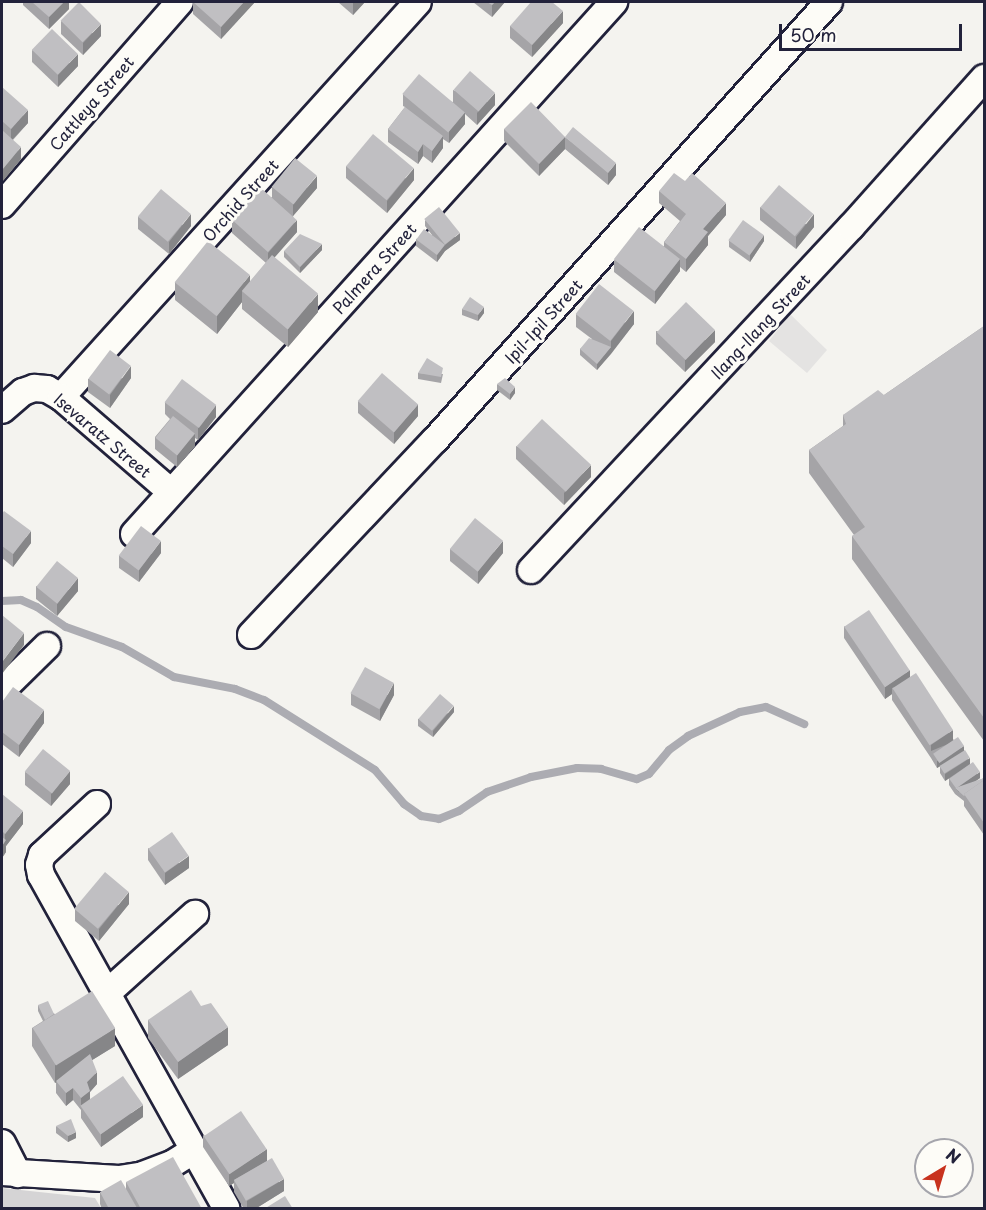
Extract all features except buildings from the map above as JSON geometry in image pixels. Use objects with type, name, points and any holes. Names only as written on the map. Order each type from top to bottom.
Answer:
[{"type":"street","name":"Cattleya Street","points":[[2,205],[180,2]]},
{"type":"street","name":"Orchid Street","points":[[61,398],[418,2]]},
{"type":"street","name":"Palmera Street","points":[[134,534],[614,2]]},
{"type":"street","name":"Ipil-Ipil Street","points":[[251,635],[458,414],[829,2]]},
{"type":"street","name":"Ilang-Ilang Street","points":[[531,570],[852,227],[984,78]]},
{"type":"street","name":"Isevaratz Street","points":[[2,410],[23,392],[34,388],[47,389],[61,398],[171,492]]},
{"type":"street","points":[[2,690],[47,646]]},
{"type":"street","points":[[98,804],[42,855],[39,865],[41,875],[226,1209]]},
{"type":"street","points":[[106,994],[195,915]]},
{"type":"street","points":[[2,1143],[10,1173],[119,1179],[143,1175],[172,1164],[194,1150]]},
{"type":"shaded area","points":[[790,314],[827,350],[807,373],[769,341]]},
{"type":"shaded area","points":[[2,1188],[95,1198],[101,1208],[2,1208]]},
{"type":"waterway","points":[[2,601],[21,600],[37,607],[66,627],[122,647],[174,677],[235,689],[264,700],[375,770],[404,804],[421,816],[439,819],[459,811],[487,792],[531,777],[577,768],[601,769],[637,779],[649,774],[669,750],[688,736],[740,712],[766,707],[804,724]]}]
